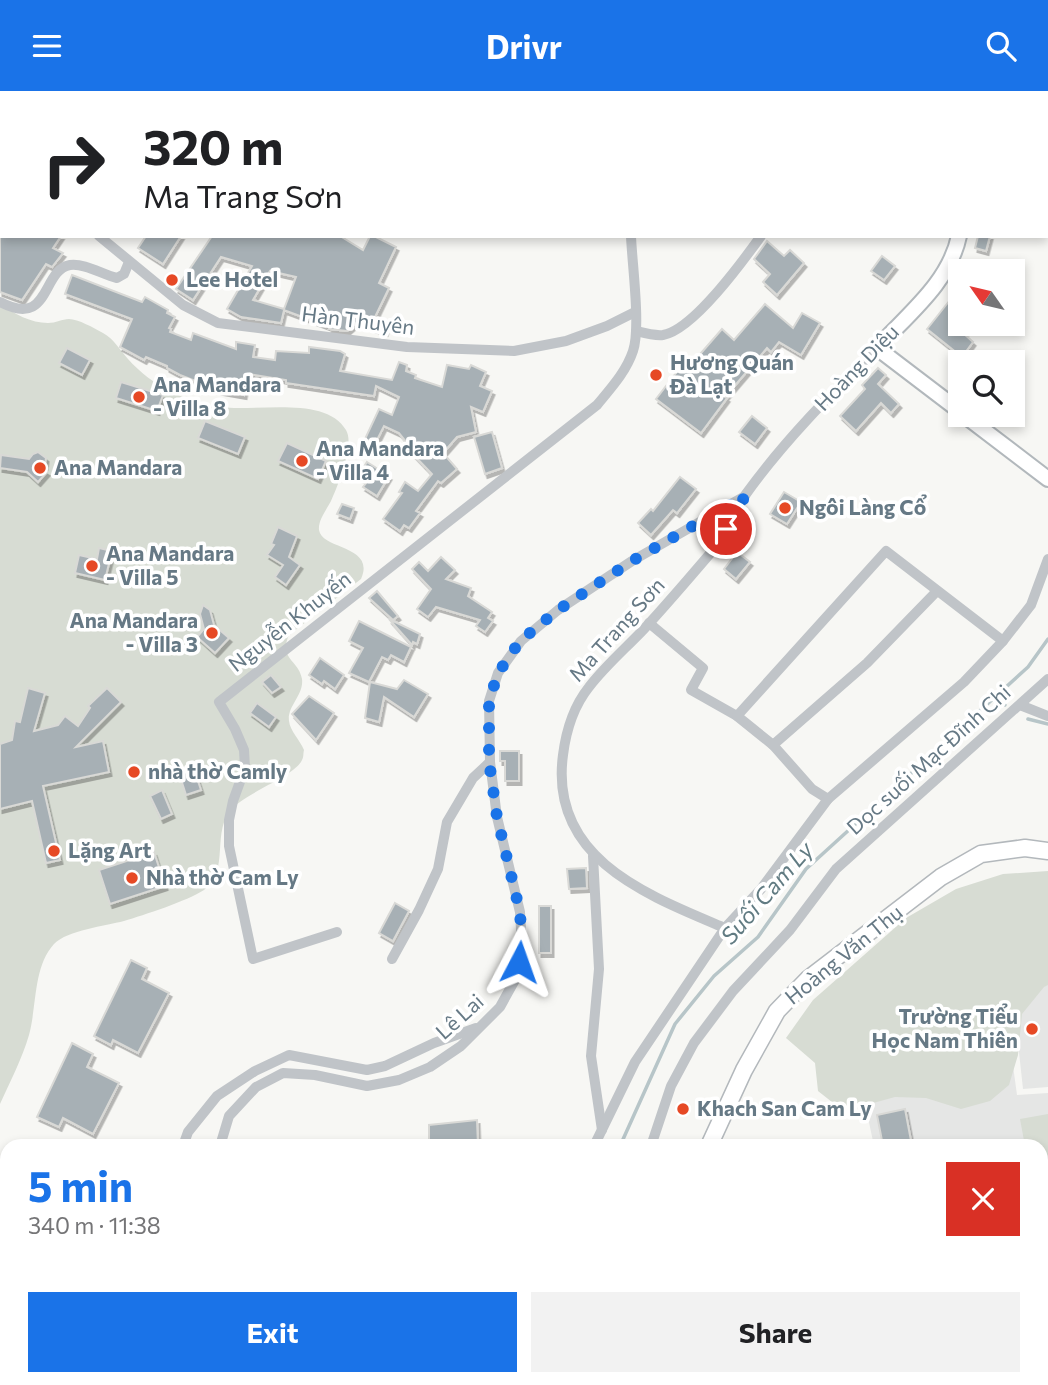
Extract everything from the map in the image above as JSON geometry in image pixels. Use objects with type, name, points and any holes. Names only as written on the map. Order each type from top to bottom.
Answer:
[{"type":"main road","name":"Hoàng Văn Thụ","points":[[712,1139],[744,1070],[778,1011],[808,979],[941,877],[981,854],[1025,848],[1048,851]]},
{"type":"street","name":"Hàn Thuyên","points":[[105,238],[129,262],[183,305],[218,323],[407,347],[514,351],[566,341],[635,312]]},
{"type":"street","points":[[631,238],[636,331],[661,336],[673,331],[719,291],[759,238]]},
{"type":"street","name":"Hoàng Diệu","points":[[745,496],[793,436],[941,280],[954,256],[958,238]]},
{"type":"street","points":[[0,303],[15,310],[25,310],[38,302],[62,268],[79,265],[117,278],[124,274],[129,262]]},
{"type":"street","name":"Nguyễn Khuyến","points":[[337,932],[253,959],[229,846],[231,811],[245,768],[244,750],[219,702],[597,405],[622,375],[634,349],[636,331]]},
{"type":"street","points":[[877,348],[948,402]]},
{"type":"street","points":[[980,427],[1048,479]]},
{"type":"street","name":"Ma Trang Sơn","points":[[725,928],[639,890],[593,856],[571,824],[560,774],[565,735],[573,713],[588,687],[649,623],[717,545],[745,496]]},
{"type":"street","name":"Lê Lai","points":[[222,1139],[229,1116],[256,1087],[283,1073],[315,1075],[367,1086],[398,1080],[430,1067],[461,1046],[500,1007],[516,978],[522,947],[520,912],[497,817],[489,761],[489,701],[498,673],[520,641],[558,610],[611,575],[745,496]]},
{"type":"street","points":[[737,716],[886,551],[1003,641]]},
{"type":"street","points":[[598,1139],[635,1062],[725,928],[761,889],[828,799],[964,682],[1003,641],[1031,605],[1048,559]]},
{"type":"street","points":[[773,745],[867,663],[937,591]]},
{"type":"street","points":[[649,623],[703,668],[691,690],[737,716],[773,745],[812,789],[828,799]]},
{"type":"street","name":"Dọc suối Mạc Đĩnh Chi","points":[[653,1139],[671,1086],[694,1043],[733,991],[790,930],[836,869],[1048,679]]},
{"type":"street","points":[[1020,705],[1048,716]]},
{"type":"street","points":[[392,959],[419,911],[438,869],[447,822],[473,778],[489,761]]},
{"type":"street","points":[[593,856],[599,969],[591,1056],[602,1130]]},
{"type":"street","points":[[186,1139],[188,1132],[217,1096],[255,1071],[289,1055],[367,1070],[385,1066],[434,1043],[482,1026]]},
{"type":"shaded area","points":[[0,303],[29,320],[51,323],[69,319],[91,326],[110,338],[137,369],[158,385],[182,397],[221,407],[307,409],[323,412],[336,419],[346,430],[347,455],[319,530],[329,541],[355,554],[364,568],[361,579],[289,635],[286,643],[287,654],[302,679],[301,690],[289,716],[291,728],[304,750],[298,766],[240,802],[226,817],[217,872],[204,890],[143,915],[68,935],[54,944],[42,964],[26,1044],[0,1104]]},
{"type":"shaded area","points":[[1048,871],[1048,985],[1022,1014],[1018,1055],[1009,1085],[990,1101],[961,1109],[926,1098],[895,1097],[866,1105],[837,1106],[818,1091],[815,1063],[786,1038],[813,1000],[906,918],[956,889],[1003,874]]},
{"type":"shaded area","name":"Trường Tiểu Học Nam Thiên","points":[[1048,919],[1048,1087],[1023,1089],[1010,970]]},
{"type":"shaded area","points":[[1011,1051],[1017,1095],[1048,1093],[1048,1139],[873,1139],[867,1113],[889,1082]]},
{"type":"shaded area","points":[[1048,1114],[1048,1139],[1024,1139],[1020,1119]]},
{"type":"building","points":[[0,238],[60,238],[53,248],[63,253],[52,267],[46,264],[22,300],[0,292]]},
{"type":"building","points":[[145,238],[180,238],[163,264],[138,248]]},
{"type":"building","points":[[211,238],[343,238],[363,250],[369,238],[378,238],[396,247],[379,283],[389,288],[375,317],[388,321],[385,332],[356,323],[347,331],[329,329],[330,327],[284,310],[281,323],[241,317],[227,309],[252,266],[221,257],[193,300],[176,289]],"holes":[[[270,271],[296,277],[284,309],[253,300]]]},
{"type":"building","points":[[978,238],[989,238],[986,251],[975,248]]},
{"type":"building","points":[[767,241],[784,256],[790,250],[804,263],[777,295],[763,282],[770,274],[754,259]]},
{"type":"building","points":[[882,256],[895,266],[884,280],[871,271]]},
{"type":"building","points":[[72,275],[142,302],[145,297],[175,317],[169,328],[170,332],[191,340],[193,333],[236,349],[236,342],[255,345],[253,357],[275,360],[276,351],[309,353],[309,347],[340,351],[345,354],[340,371],[392,380],[399,362],[407,365],[406,371],[416,375],[415,378],[442,387],[447,365],[469,369],[471,365],[486,372],[480,386],[492,391],[483,412],[471,407],[476,432],[457,437],[443,453],[457,469],[441,483],[438,481],[416,511],[420,513],[409,528],[404,525],[400,531],[383,519],[402,493],[399,492],[405,482],[418,491],[432,474],[409,450],[411,448],[399,433],[384,426],[375,444],[365,439],[379,409],[392,415],[399,397],[376,386],[374,396],[286,383],[286,380],[248,374],[244,395],[221,391],[180,375],[146,357],[144,360],[120,347],[132,319],[65,294]]},
{"type":"building","points":[[948,303],[948,336],[966,336],[973,342],[967,350],[953,350],[927,329]]},
{"type":"building","points":[[765,304],[793,328],[802,313],[820,323],[801,355],[779,342],[771,352],[767,348],[725,397],[727,398],[701,433],[656,399],[683,364],[688,368],[722,329],[734,340]]},
{"type":"building","points":[[67,348],[90,360],[82,375],[59,363]]},
{"type":"building","points":[[878,368],[886,375],[878,384],[899,404],[891,413],[881,403],[856,431],[840,416],[865,389],[862,385]]},
{"type":"building","name":"Ana Mandara - Villa 8","points":[[121,382],[163,395],[157,411],[116,398]]},
{"type":"building","points":[[752,416],[767,428],[755,444],[739,432]]},
{"type":"building","points":[[205,421],[245,437],[238,454],[198,438]]},
{"type":"building","points":[[492,432],[502,468],[485,474],[474,437]]},
{"type":"building","name":"Ana Mandara - Villa 4","points":[[287,443],[326,461],[318,479],[278,461]]},
{"type":"building","points":[[38,452],[46,458],[44,470],[47,472],[38,482],[27,472],[0,468],[1,455],[29,459]]},
{"type":"building","points":[[367,462],[389,476],[377,496],[363,487],[367,482],[358,476]]},
{"type":"building","points":[[680,477],[696,489],[677,513],[673,510],[651,535],[638,523],[651,509],[653,511]]},
{"type":"building","name":"Ngôi Làng Cổ","points":[[784,492],[801,502],[787,524],[770,514]]},
{"type":"building","points":[[342,504],[354,508],[350,519],[337,514]]},
{"type":"building","points":[[278,527],[297,536],[289,557],[300,565],[286,585],[275,577],[283,565],[267,555],[274,545],[271,544]]},
{"type":"building","name":"Ana Mandara - Villa 5","points":[[99,548],[112,551],[105,580],[75,573],[79,555],[97,559]]},
{"type":"building","points":[[737,552],[750,562],[736,579],[724,569]]},
{"type":"building","points":[[441,557],[455,570],[446,579],[471,588],[468,596],[492,612],[488,618],[493,621],[485,632],[476,626],[480,620],[436,607],[428,617],[417,609],[431,589],[412,569],[419,562],[428,571]]},
{"type":"building","points":[[377,591],[398,616],[393,620],[369,598]]},
{"type":"building","name":"Ana Mandara - Villa 3","points":[[203,605],[210,610],[214,625],[229,638],[215,653],[197,637],[204,629],[200,614]]},
{"type":"building","points":[[389,619],[420,634],[417,644],[413,642],[412,645]]},
{"type":"building","points":[[359,621],[411,647],[404,662],[391,655],[388,660],[382,657],[369,682],[349,673],[363,648],[349,641]]},
{"type":"building","points":[[320,658],[344,675],[335,689],[309,675]]},
{"type":"building","points":[[271,675],[281,687],[272,693],[262,682]]},
{"type":"building","points":[[404,680],[428,694],[414,717],[384,697],[379,722],[365,718],[370,682],[397,689]]},
{"type":"building","points":[[28,688],[45,693],[34,731],[58,725],[65,716],[78,726],[90,708],[88,706],[107,688],[121,702],[76,747],[103,741],[109,772],[43,786],[60,860],[46,863],[32,801],[0,809],[0,744],[12,740],[15,721],[20,722]]},
{"type":"building","points":[[309,696],[334,713],[316,740],[292,714]]},
{"type":"building","points":[[257,703],[276,717],[269,727],[250,713]]},
{"type":"building","points":[[500,751],[519,751],[519,781],[505,781],[505,761],[500,761]]},
{"type":"building","points":[[193,766],[201,790],[186,795],[178,770]]},
{"type":"building","points":[[162,790],[172,814],[161,819],[150,796]]},
{"type":"building","name":"Nhà thờ Cam Ly","points":[[154,852],[165,886],[110,904],[99,870]]},
{"type":"building","points":[[586,868],[587,888],[569,889],[567,869]]},
{"type":"building","points":[[395,903],[409,911],[393,941],[379,933]]},
{"type":"building","points":[[539,906],[551,906],[551,953],[539,953]]},
{"type":"building","points":[[131,960],[147,968],[142,979],[169,993],[138,1053],[113,1040],[111,1045],[94,1036]]},
{"type":"building","points":[[72,1043],[93,1054],[87,1067],[119,1083],[93,1134],[63,1118],[59,1127],[37,1117]]},
{"type":"building","points":[[905,1109],[911,1139],[882,1139],[877,1115]]},
{"type":"building","points":[[477,1120],[478,1139],[429,1139],[429,1125]]},
{"type":"waterway","name":"Suối Cam Ly","points":[[623,1139],[675,1024],[714,976],[758,937],[806,869],[1028,667],[1048,639]]},
{"type":"waterway","points":[[993,699],[1005,705]]},
{"type":"waterway","points":[[1028,719],[1048,724]]},
{"type":"place","name":"Lee Hotel","points":[[172,280]]},
{"type":"place","name":"Hương Quán Đà Lạt","points":[[656,375]]},
{"type":"place","name":"Ana Mandara - Villa 8","points":[[139,397]]},
{"type":"place","name":"Ana Mandara - Villa 4","points":[[302,461]]},
{"type":"place","name":"Ana Mandara","points":[[40,468]]},
{"type":"place","name":"Ngôi Làng Cổ","points":[[785,508]]},
{"type":"place","name":"Ana Mandara - Villa 5","points":[[92,566]]},
{"type":"place","name":"Ana Mandara - Villa 3","points":[[212,633]]},
{"type":"place","name":"nhà thờ Camly","points":[[134,772]]},
{"type":"place","name":"Lặng Art","points":[[54,851]]},
{"type":"place","name":"Nhà thờ Cam Ly","points":[[132,878]]},
{"type":"place","name":"Trường Tiểu Học Nam Thiên","points":[[1032,1029]]},
{"type":"place","name":"Khach San Cam Ly","points":[[683,1109]]},
{"type":"route","points":[[519,962],[522,947],[520,912],[497,817],[489,761],[489,701],[498,673],[520,641],[558,610],[632,561],[745,496],[726,529]]}]
